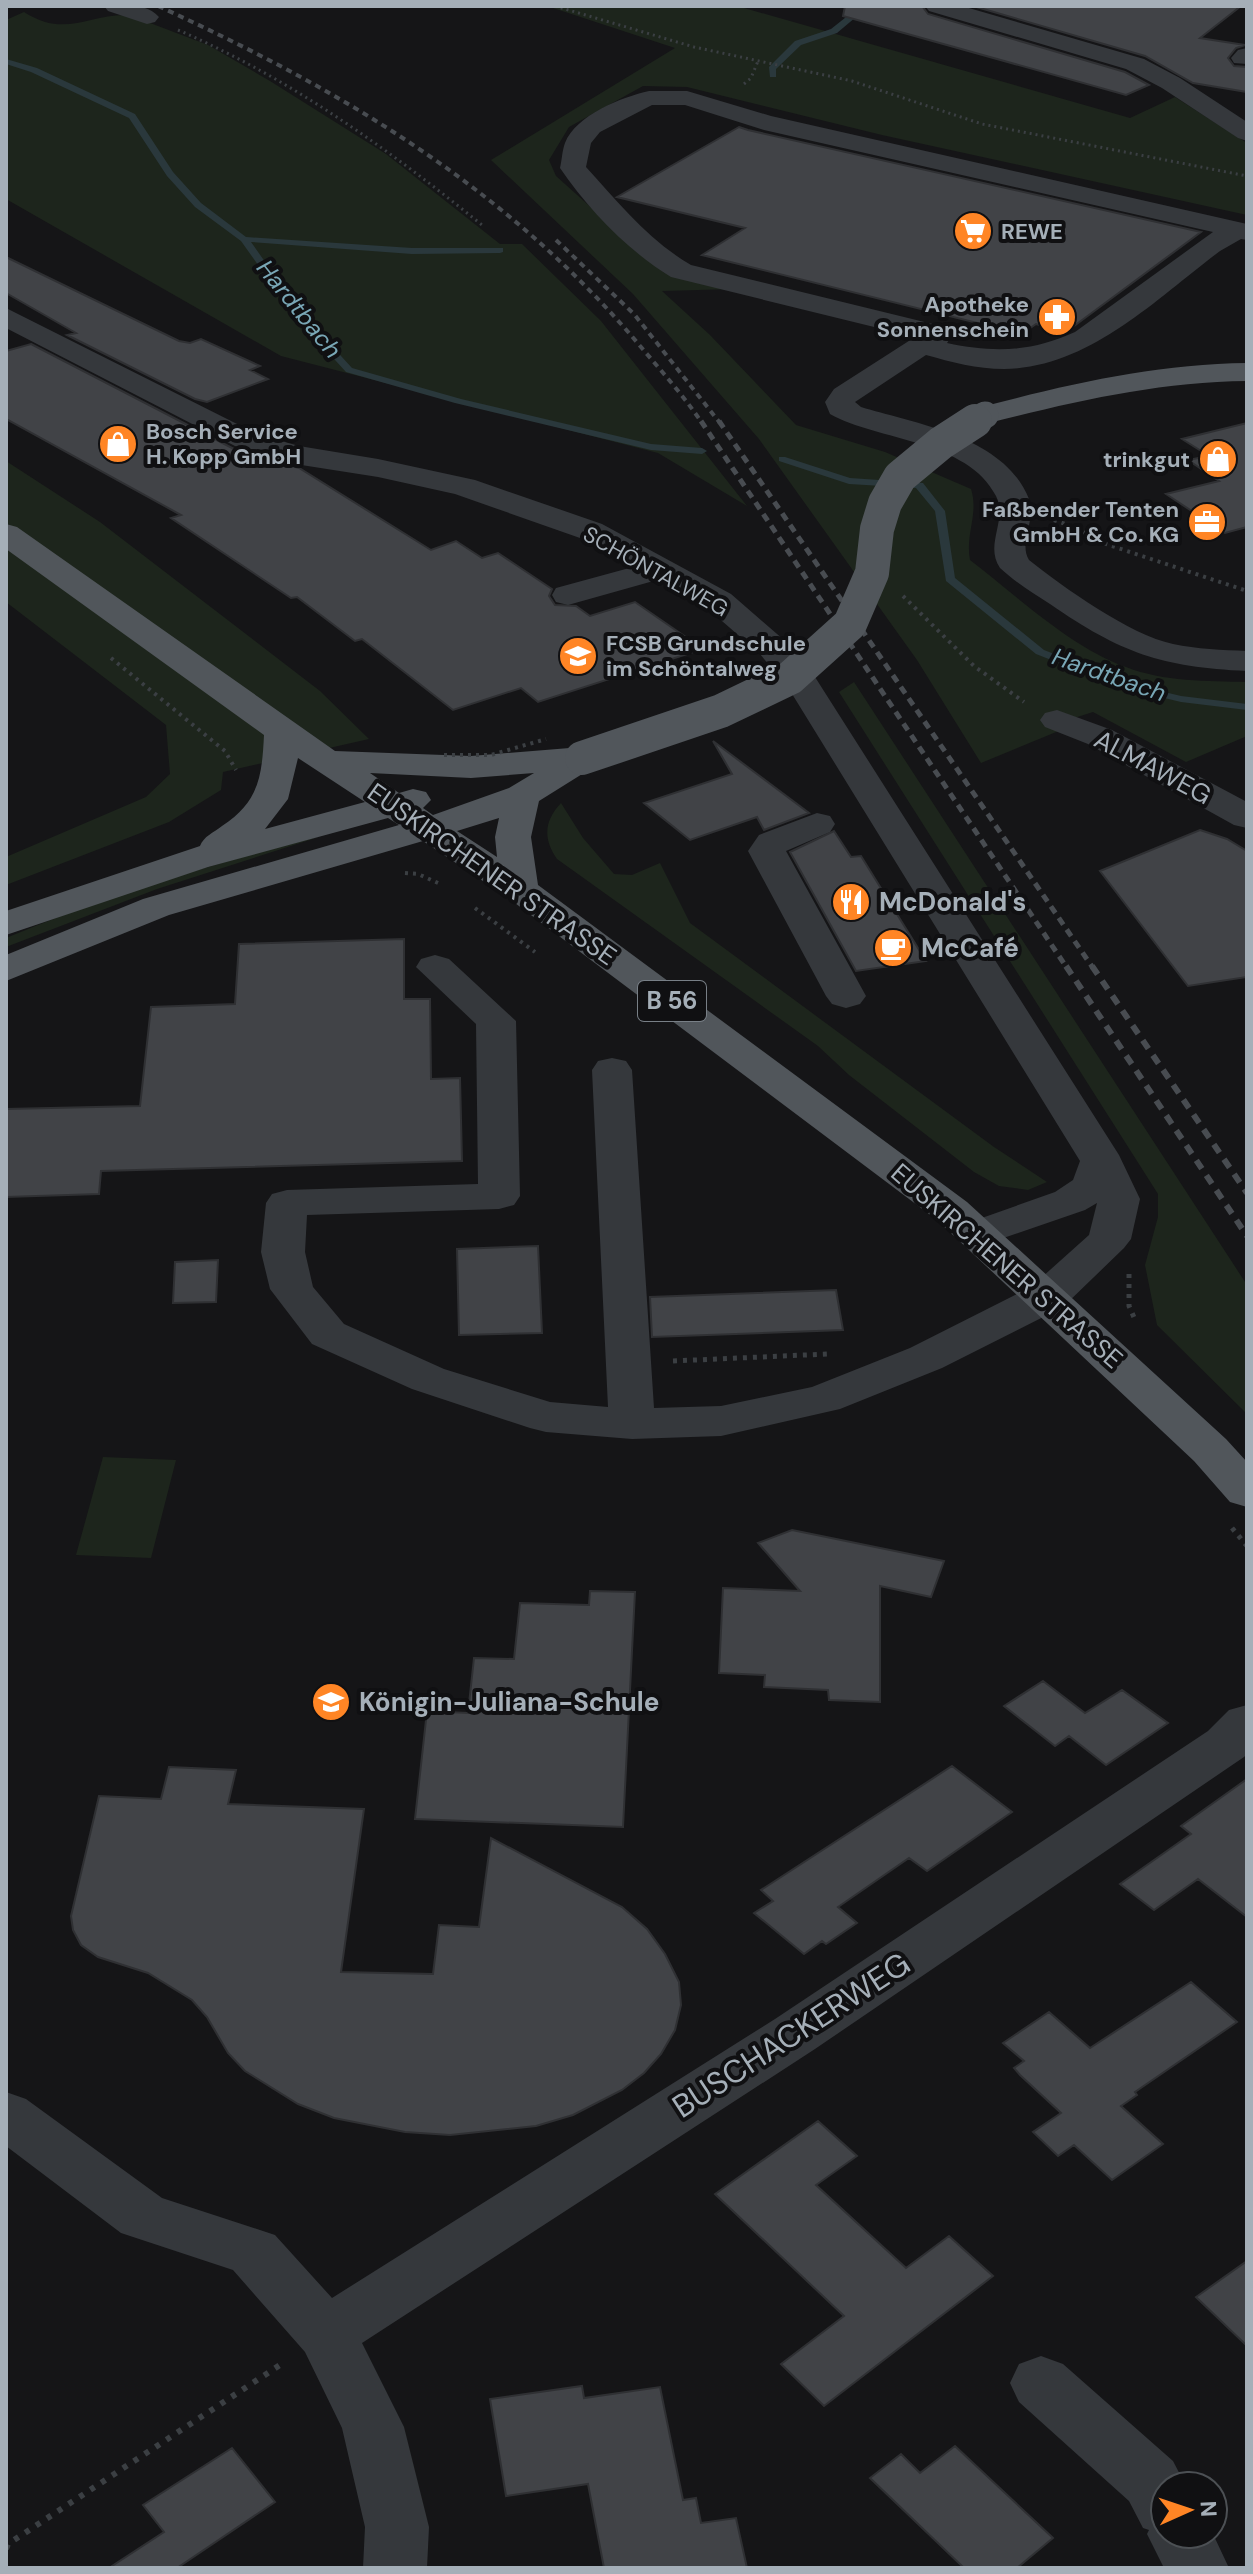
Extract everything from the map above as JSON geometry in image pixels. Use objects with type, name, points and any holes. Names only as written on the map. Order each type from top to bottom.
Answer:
[{"type":"main road","points":[[6,924],[195,859],[396,804],[456,781],[582,758],[721,711],[790,678],[850,624],[872,573],[877,529],[885,503],[900,477],[941,443],[985,415],[1088,387],[1170,376],[1247,372]]},
{"type":"main road","name":"EUSKIRCHENER STRASSE","points":[[6,534],[282,731],[520,889],[824,1113],[977,1234],[1199,1439],[1238,1508]]},
{"type":"main road","points":[[195,859],[245,828],[273,798],[282,769],[282,731]]},
{"type":"main road","points":[[327,761],[456,781],[522,796],[582,758]]},
{"type":"main road","points":[[6,969],[156,907],[429,827],[456,781]]},
{"type":"main road","points":[[520,889],[513,837],[522,796]]},
{"type":"street","points":[[116,6],[147,17]]},
{"type":"street","points":[[937,6],[1135,64],[1247,133]]},
{"type":"street","points":[[1242,231],[764,122],[687,98],[659,97],[636,102],[591,127],[578,142],[573,168],[659,258],[681,271],[939,334],[845,395],[840,402],[841,408],[937,439],[986,466],[1011,492],[1017,510],[1028,518],[1009,549],[1011,561],[1121,638],[1146,650],[1173,656],[1247,661]]},
{"type":"street","points":[[1210,109],[1247,103]]},
{"type":"street","points":[[923,346],[994,362],[1067,347],[1085,338],[1210,245],[1242,231]]},
{"type":"street","name":"SCHÖNTALWEG","points":[[6,317],[246,440],[295,455],[378,468],[464,487],[591,531],[719,601],[772,647],[803,684],[1101,1161],[1119,1199],[1109,1239]]},
{"type":"street","points":[[568,595],[661,569]]},
{"type":"street","name":"ALMAWEG","points":[[1057,720],[1100,737],[1247,817]]},
{"type":"street","points":[[817,824],[772,843],[767,851],[846,996]]},
{"type":"street","points":[[435,967],[496,1021],[499,1196],[287,1203],[283,1252],[292,1289],[328,1334],[428,1379],[546,1417],[632,1424],[721,1421],[824,1399],[926,1358],[1047,1297],[1109,1239]]},
{"type":"street","points":[[612,1070],[632,1424]]},
{"type":"street","points":[[977,1234],[1082,1193],[1092,1187],[1101,1161]]},
{"type":"street","name":"BUSCHACKERWEG","points":[[326,2334],[795,2034],[1226,1744],[1247,1723]]},
{"type":"street","points":[[6,2115],[142,2216],[254,2252],[326,2334],[373,2427],[397,2527],[395,2568]]},
{"type":"street","points":[[1041,2383],[1149,2479]]},
{"type":"street","points":[[1187,2550],[1197,2568]]},
{"type":"path","points":[[555,6],[694,47],[852,81],[933,111],[982,124],[1247,176]]},
{"type":"path","points":[[147,17],[213,43],[298,92],[394,153],[482,225]]},
{"type":"path","points":[[1028,518],[1079,529],[1097,541],[1247,591]]},
{"type":"path","points":[[899,592],[968,664],[1001,690],[1057,720]]},
{"type":"path","points":[[104,652],[225,751],[239,777]]},
{"type":"path","points":[[456,781],[491,755],[547,739]]},
{"type":"path","points":[[355,848],[384,871],[418,874],[443,885]]},
{"type":"path","points":[[468,903],[543,958]]},
{"type":"path","points":[[1109,1239],[1131,1278],[1129,1306],[1137,1324]]},
{"type":"path","points":[[628,1363],[839,1353]]},
{"type":"path","points":[[1238,1508],[1247,1546]]},
{"type":"path","points":[[6,2549],[8,2544],[326,2334]]},
{"type":"shaded area","points":[[547,6],[737,6],[1130,118],[1175,97],[1247,143],[1247,215],[882,135],[687,87],[643,86],[569,127],[549,160],[556,176],[663,272],[735,289],[662,291],[710,335],[796,425],[885,452],[971,489],[974,507],[969,541],[970,560],[1064,634],[1105,658],[1155,676],[1247,682],[1247,736],[1186,762],[1093,712],[1068,720],[1061,730],[981,763],[917,660],[759,439],[633,294],[491,160],[675,48]]},
{"type":"shaded area","points":[[24,12],[52,24],[129,15],[208,45],[386,154],[500,244],[522,244],[601,321],[747,506],[658,453],[281,356],[6,199],[6,20]]},
{"type":"shaded area","points":[[6,461],[100,522],[320,691],[369,739],[223,772],[221,790],[169,822],[6,885],[6,857],[146,797],[170,774],[166,725],[6,602]]},
{"type":"shaded area","points":[[854,682],[1247,1285],[1247,1414],[1157,1325],[1145,1265],[1158,1217],[1158,1194],[839,692]]},
{"type":"shaded area","points":[[561,803],[583,838],[614,874],[632,875],[660,863],[690,923],[994,1147],[1047,1182],[1028,1190],[999,1186],[974,1172],[849,1075],[818,1046],[557,859],[549,844],[547,830],[551,817]]},
{"type":"shaded area","points":[[322,836],[157,889],[6,947],[6,938],[123,894]]},
{"type":"shaded area","points":[[103,1457],[176,1460],[151,1558],[76,1555]]},
{"type":"building","points":[[845,6],[922,6],[928,14],[1125,72],[1149,85],[1126,95],[843,16]]},
{"type":"building","points":[[973,6],[1241,6],[1200,38],[1245,45],[1236,48],[1228,58],[1234,66],[1247,67],[1247,92],[1193,83],[1145,56]]},
{"type":"building","name":"REWE","points":[[739,127],[1201,232],[1066,332],[1036,324],[1022,334],[702,255],[745,228],[617,197]]},
{"type":"building","points":[[6,257],[179,341],[190,343],[201,339],[260,366],[250,370],[268,379],[207,402],[195,399],[67,335],[76,333],[6,293]]},
{"type":"building","points":[[31,344],[234,449],[299,468],[431,550],[456,541],[482,558],[498,553],[552,589],[549,596],[555,605],[576,606],[590,616],[635,602],[703,649],[538,702],[521,688],[453,710],[362,639],[355,641],[297,597],[291,598],[171,518],[181,515],[6,419],[6,351]]},
{"type":"building","points":[[1247,423],[1247,527],[1225,533],[1166,494],[1219,481],[1188,460],[1209,456],[1182,439]]},
{"type":"building","points":[[713,741],[809,813],[764,830],[757,817],[690,840],[644,803],[732,774]]},
{"type":"building","points":[[1200,830],[1227,839],[1247,851],[1247,977],[1188,986],[1100,871]]},
{"type":"building","name":"McDonald's","points":[[834,831],[851,857],[861,856],[926,961],[856,971],[790,852]]},
{"type":"building","points":[[404,939],[404,999],[430,999],[431,1079],[460,1078],[462,1161],[101,1171],[99,1194],[6,1197],[6,1109],[140,1106],[151,1007],[235,1004],[239,944]]},
{"type":"building","points":[[538,1246],[542,1333],[459,1335],[457,1249]]},
{"type":"building","points":[[218,1260],[216,1302],[173,1303],[175,1262]]},
{"type":"building","points":[[836,1290],[843,1330],[652,1337],[650,1297]]},
{"type":"building","points":[[792,1530],[944,1561],[931,1597],[880,1586],[880,1702],[829,1700],[828,1690],[764,1687],[765,1675],[719,1673],[723,1588],[800,1591],[758,1543]]},
{"type":"building","points":[[590,1591],[635,1592],[623,1827],[415,1819],[427,1711],[468,1713],[474,1658],[514,1659],[520,1603],[589,1605]]},
{"type":"building","points":[[1043,1681],[1085,1713],[1122,1690],[1168,1723],[1106,1765],[1069,1736],[1055,1746],[1004,1706]]},
{"type":"building","points":[[952,1766],[1012,1812],[927,1871],[909,1858],[838,1907],[857,1923],[826,1944],[822,1941],[804,1954],[754,1913],[773,1901],[761,1890]]},
{"type":"building","points":[[169,1767],[236,1770],[228,1804],[364,1809],[341,1972],[433,1974],[439,1925],[479,1927],[491,1838],[622,1907],[647,1929],[665,1954],[679,1982],[681,2005],[675,2030],[661,2054],[644,2073],[622,2090],[573,2115],[536,2126],[450,2135],[405,2132],[334,2118],[298,2104],[245,2071],[228,2053],[207,2017],[192,2000],[148,1973],[98,1957],[81,1945],[73,1930],[71,1916],[99,1796],[161,1799]]},
{"type":"building","points":[[1247,1779],[1247,1917],[1198,1879],[1154,1910],[1120,1884],[1191,1834],[1181,1826]]},
{"type":"building","points":[[1191,1982],[1237,2022],[1135,2092],[1137,2095],[1121,2106],[1163,2144],[1112,2180],[1074,2145],[1058,2156],[1033,2132],[1061,2113],[1014,2068],[1024,2061],[1003,2043],[1049,2012],[1090,2048]]},
{"type":"building","points":[[818,2121],[857,2156],[816,2185],[906,2268],[949,2236],[993,2276],[824,2406],[781,2364],[844,2316],[715,2194]]},
{"type":"building","points":[[1247,2261],[1247,2346],[1196,2297]]},
{"type":"building","points":[[582,2386],[584,2398],[660,2387],[683,2500],[696,2498],[701,2523],[736,2518],[747,2568],[604,2568],[588,2484],[506,2496],[490,2399]]},
{"type":"building","points":[[955,2446],[1053,2538],[1017,2568],[964,2568],[870,2478],[901,2454],[920,2473]]},
{"type":"building","points":[[232,2448],[275,2502],[177,2568],[109,2568],[164,2532],[143,2505]]},
{"type":"waterway","points":[[773,75],[772,69],[798,43],[834,31],[865,6]]},
{"type":"waterway","name":"Hardtbach","points":[[6,61],[34,70],[132,116],[170,174],[198,205],[244,239]]},
{"type":"waterway","points":[[244,239],[412,251],[500,250]]},
{"type":"waterway","name":"Hardtbach","points":[[244,239],[296,312],[349,370],[458,401],[651,447],[702,451]]},
{"type":"waterway","name":"Hardtbach","points":[[782,459],[849,481],[919,485],[940,511],[950,579],[1040,652],[1127,686],[1181,699],[1247,707]]},
{"type":"railway","points":[[158,6],[293,73],[357,110],[479,192],[536,239],[590,290],[665,375],[702,423]]},
{"type":"railway","points":[[556,240],[634,314],[720,423]]},
{"type":"railway","points":[[701,421],[1067,968]]},
{"type":"railway","points":[[719,421],[1093,968]]},
{"type":"railway","points":[[1066,966],[1247,1236]]},
{"type":"railway","points":[[1092,966],[1247,1193]]},
{"type":"place","name":"REWE","points":[[973,231]]},
{"type":"place","name":"Apotheke Sonnenschein","points":[[1057,317]]},
{"type":"place","name":"Bosch Service H. Kopp GmbH","points":[[118,444]]},
{"type":"place","name":"trinkgut","points":[[1218,459]]},
{"type":"place","name":"Faßbender Tenten GmbH & Co. KG","points":[[1207,522]]},
{"type":"place","name":"FCSB Grundschule im Schöntalweg","points":[[578,656]]},
{"type":"place","name":"McDonald's","points":[[851,902]]},
{"type":"place","name":"McCafé","points":[[893,948]]},
{"type":"place","name":"Königin-Juliana-Schule","points":[[331,1702]]}]
